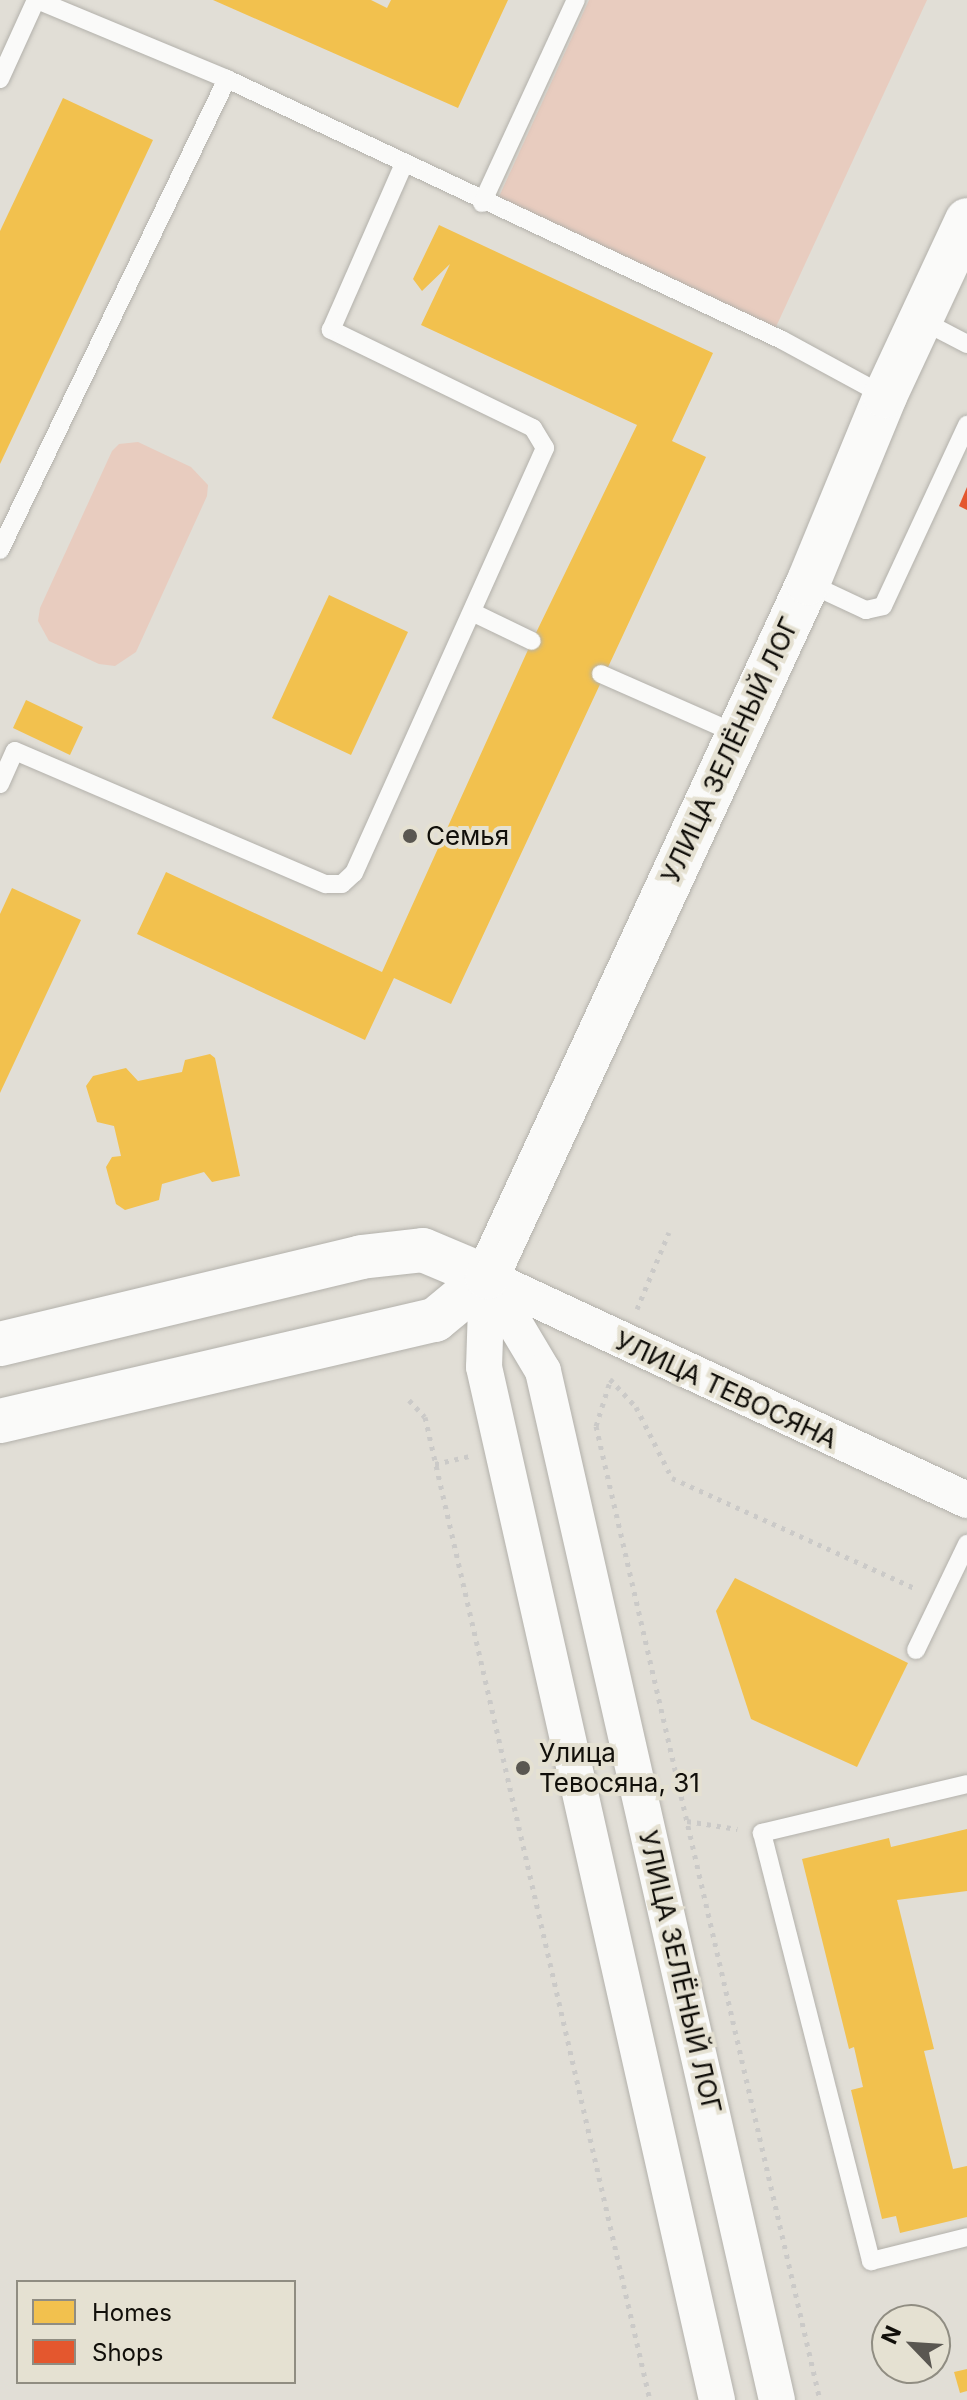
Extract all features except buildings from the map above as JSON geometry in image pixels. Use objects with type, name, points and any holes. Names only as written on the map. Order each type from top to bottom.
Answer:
[{"type":"street","name":"УЛИЦА ЗЕЛЁНЫЙ ЛОГ","points":[[717,2400],[484,1367],[487,1277],[808,583],[885,396],[967,220]]},
{"type":"street","name":"УЛИЦА ТЕВОСЯНА","points":[[0,1344],[361,1257],[423,1250],[967,1500]]},
{"type":"street","name":"УЛИЦА ЗЕЛЁНЫЙ ЛОГ","points":[[487,1277],[543,1371],[777,2400]]},
{"type":"street","points":[[0,1421],[435,1320],[487,1277]]},
{"type":"lane","points":[[0,79],[36,0],[227,79],[403,166],[782,340],[885,396]]},
{"type":"lane","points":[[482,203],[576,0]]},
{"type":"lane","points":[[0,550],[227,79]]},
{"type":"lane","points":[[0,784],[8,746],[326,884],[342,884],[354,873],[544,455],[544,439],[533,428],[331,330],[403,166]]},
{"type":"lane","points":[[921,320],[967,344]]},
{"type":"lane","points":[[808,583],[866,610],[883,606],[967,425]]},
{"type":"lane","points":[[474,613],[532,641]]},
{"type":"lane","points":[[601,674],[737,734]]},
{"type":"lane","points":[[916,1650],[967,1544]]},
{"type":"lane","points":[[967,1784],[762,1833],[871,2261],[967,2237]]},
{"type":"path","points":[[610,1379],[636,1407],[672,1478],[940,1599]]},
{"type":"path","points":[[409,1400],[425,1417],[650,2400]]},
{"type":"path","points":[[596,1426],[820,2400]]},
{"type":"path","points":[[687,1821],[762,1833]]},
{"type":"shaded area","points":[[589,0],[927,0],[775,329],[497,201]]},
{"type":"shaded area","points":[[138,442],[191,467],[208,485],[207,496],[136,652],[115,666],[99,664],[49,641],[38,621],[40,608],[112,451],[119,444]]},
{"type":"place","name":"Семья","points":[[410,836]]},
{"type":"place","name":"Улица Тевосяна, 31","points":[[523,1768]]}]
